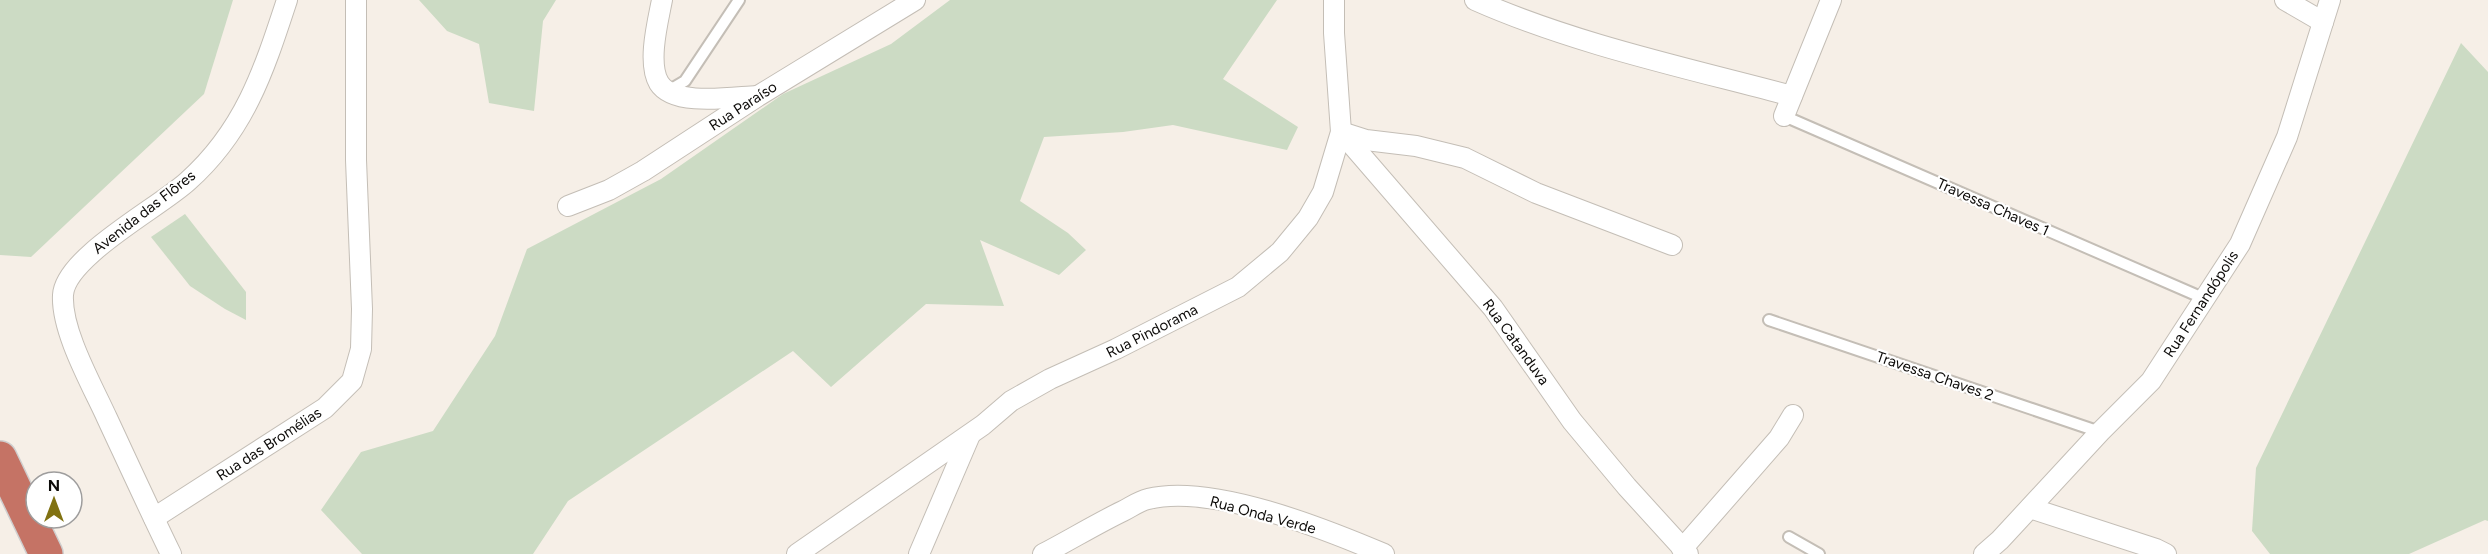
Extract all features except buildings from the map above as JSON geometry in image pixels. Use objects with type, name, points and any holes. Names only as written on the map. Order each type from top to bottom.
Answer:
[{"type":"highway","points":[[0,458],[46,554]]},
{"type":"street","name":"Avenida das Flôres","points":[[154,518],[78,355],[66,317],[63,294],[67,278],[82,261],[189,181],[230,135],[252,97],[287,0]]},
{"type":"street","name":"Rua das Bromélias","points":[[154,518],[325,408],[352,381],[361,349],[362,309],[356,160],[356,0]]},
{"type":"street","points":[[662,0],[656,36],[655,65],[659,82],[668,91],[687,98],[758,96]]},
{"type":"street","name":"Rua Paraíso","points":[[568,206],[609,190],[643,171],[758,96],[915,0]]},
{"type":"street","name":"Rua Pindorama","points":[[797,554],[971,434],[1011,401],[1050,379],[1116,350],[1238,287],[1280,252],[1308,218],[1323,192],[1341,132],[1334,0]]},
{"type":"street","points":[[1475,0],[1499,11],[1625,52],[1792,96]]},
{"type":"street","points":[[1784,116],[1831,0]]},
{"type":"street","points":[[2285,0],[2323,22]]},
{"type":"street","name":"Rua Fernandópolis","points":[[1984,554],[2151,381],[2240,244],[2287,137],[2330,0]]},
{"type":"street","points":[[1341,132],[1366,140],[1416,146],[1465,158],[1536,193],[1672,245]]},
{"type":"street","name":"Rua Catanduva","points":[[1341,132],[1493,308],[1572,421],[1627,488],[1685,551]]},
{"type":"street","points":[[1685,551],[1779,438],[1793,415]]},
{"type":"street","points":[[919,554],[971,434]]},
{"type":"street","name":"Rua Onda Verde","points":[[1043,554],[1145,500],[1168,495],[1219,500],[1277,515],[1350,547]]},
{"type":"street","points":[[2030,508],[2166,554]]},
{"type":"street","points":[[154,518],[171,554]]},
{"type":"street","points":[[1350,547],[1384,554]]},
{"type":"lane","points":[[668,91],[685,81],[739,0]]},
{"type":"lane","name":"Travessa Chaves 1","points":[[1784,116],[2203,298]]},
{"type":"lane","name":"Travessa Chaves 2","points":[[1769,320],[2100,432]]},
{"type":"lane","points":[[1789,537],[1819,554]]},
{"type":"green space","points":[[0,0],[233,0],[204,94],[31,257],[0,255]]},
{"type":"green space","points":[[419,0],[556,0],[543,21],[534,111],[489,103],[479,44],[447,31]]},
{"type":"green space","points":[[950,0],[1277,0],[1223,79],[1298,127],[1287,150],[1173,125],[1123,132],[1044,137],[1020,201],[1068,233],[1086,250],[1059,275],[980,240],[1004,306],[926,304],[831,387],[793,351],[568,501],[533,554],[362,554],[321,510],[361,452],[433,431],[495,336],[527,249],[661,179],[783,94],[891,44]]},
{"type":"green space","points":[[2461,43],[2488,72],[2488,521],[2485,520],[2409,554],[2270,554],[2252,531],[2256,468]]},
{"type":"green space","points":[[185,214],[246,292],[246,320],[190,286],[151,237]]}]
